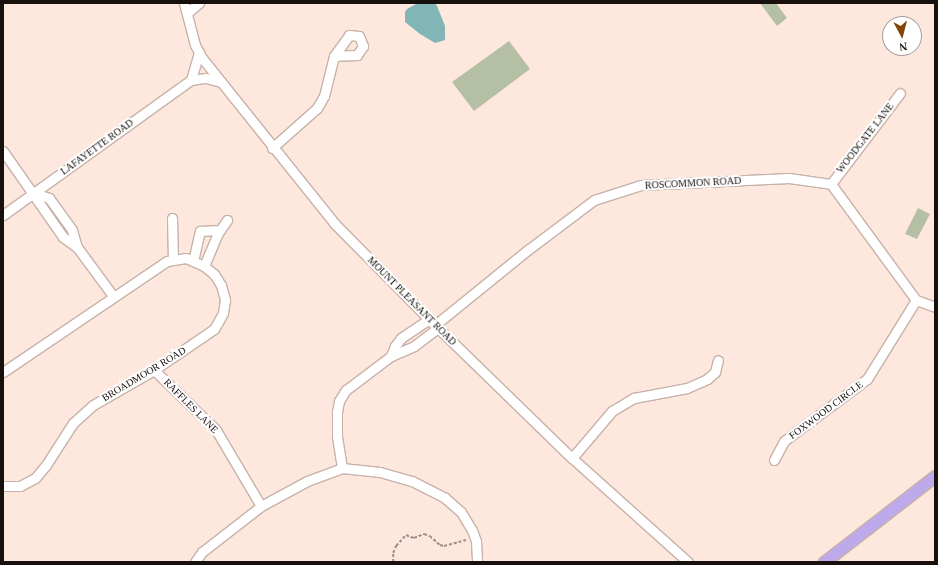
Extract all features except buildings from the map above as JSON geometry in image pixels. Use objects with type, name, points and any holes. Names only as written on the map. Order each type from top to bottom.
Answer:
[{"type":"main road","points":[[824,562],[935,476]]},
{"type":"street","name":"MOUNT PLEASANT ROAD","points":[[184,3],[198,52],[272,148],[334,223],[434,324],[572,458],[688,562]]},
{"type":"street","points":[[187,13],[198,3]]},
{"type":"street","points":[[198,52],[191,80],[206,78],[221,82]]},
{"type":"street","points":[[272,148],[317,108],[324,96],[334,56]]},
{"type":"street","name":"LAFAYETTE ROAD","points":[[3,215],[191,80]]},
{"type":"street","name":"WOODGATE LANE","points":[[831,184],[900,93]]},
{"type":"street","points":[[3,151],[34,193],[49,198],[72,230],[77,247],[114,296]]},
{"type":"street","name":"ROSCOMMON ROAD","points":[[434,324],[594,200],[641,185],[789,178],[831,184]]},
{"type":"street","points":[[831,184],[916,300],[935,307]]},
{"type":"street","points":[[172,218],[173,260]]},
{"type":"street","points":[[204,266],[209,251],[227,220]]},
{"type":"street","points":[[192,261],[200,231],[220,230]]},
{"type":"street","name":"BROADMOOR ROAD","points":[[3,372],[167,261],[186,258],[204,266],[214,274],[220,285],[225,300],[224,313],[214,329],[154,370],[93,405],[73,423],[46,466],[35,478],[20,486],[3,486]]},
{"type":"street","name":"FOXWOOD CIRCLE","points":[[774,460],[784,441],[867,380],[916,300]]},
{"type":"street","points":[[391,356],[394,346],[401,338],[434,324]]},
{"type":"street","points":[[342,468],[336,427],[339,401],[346,390],[391,356],[414,346],[434,324]]},
{"type":"street","points":[[572,458],[612,411],[634,398],[686,388],[707,379],[715,372],[718,360]]},
{"type":"street","name":"RAFFLES LANE","points":[[154,370],[216,430],[261,506]]},
{"type":"street","points":[[195,562],[202,552],[261,506],[307,481],[342,468],[380,472],[412,481],[445,498],[461,512],[474,537],[477,562]]},
{"type":"path","points":[[393,562],[393,553],[396,546],[406,535],[412,538],[424,534],[430,536],[440,545],[444,546],[474,537]]},
{"type":"green space","points":[[760,3],[776,3],[787,18],[777,26]]},
{"type":"green space","points":[[509,41],[530,69],[474,111],[452,82]]},
{"type":"green space","points":[[918,208],[930,214],[917,239],[905,234]]},
{"type":"water","points":[[418,3],[435,3],[445,26],[445,40],[435,43],[420,34],[405,22],[405,12],[407,9]]}]
